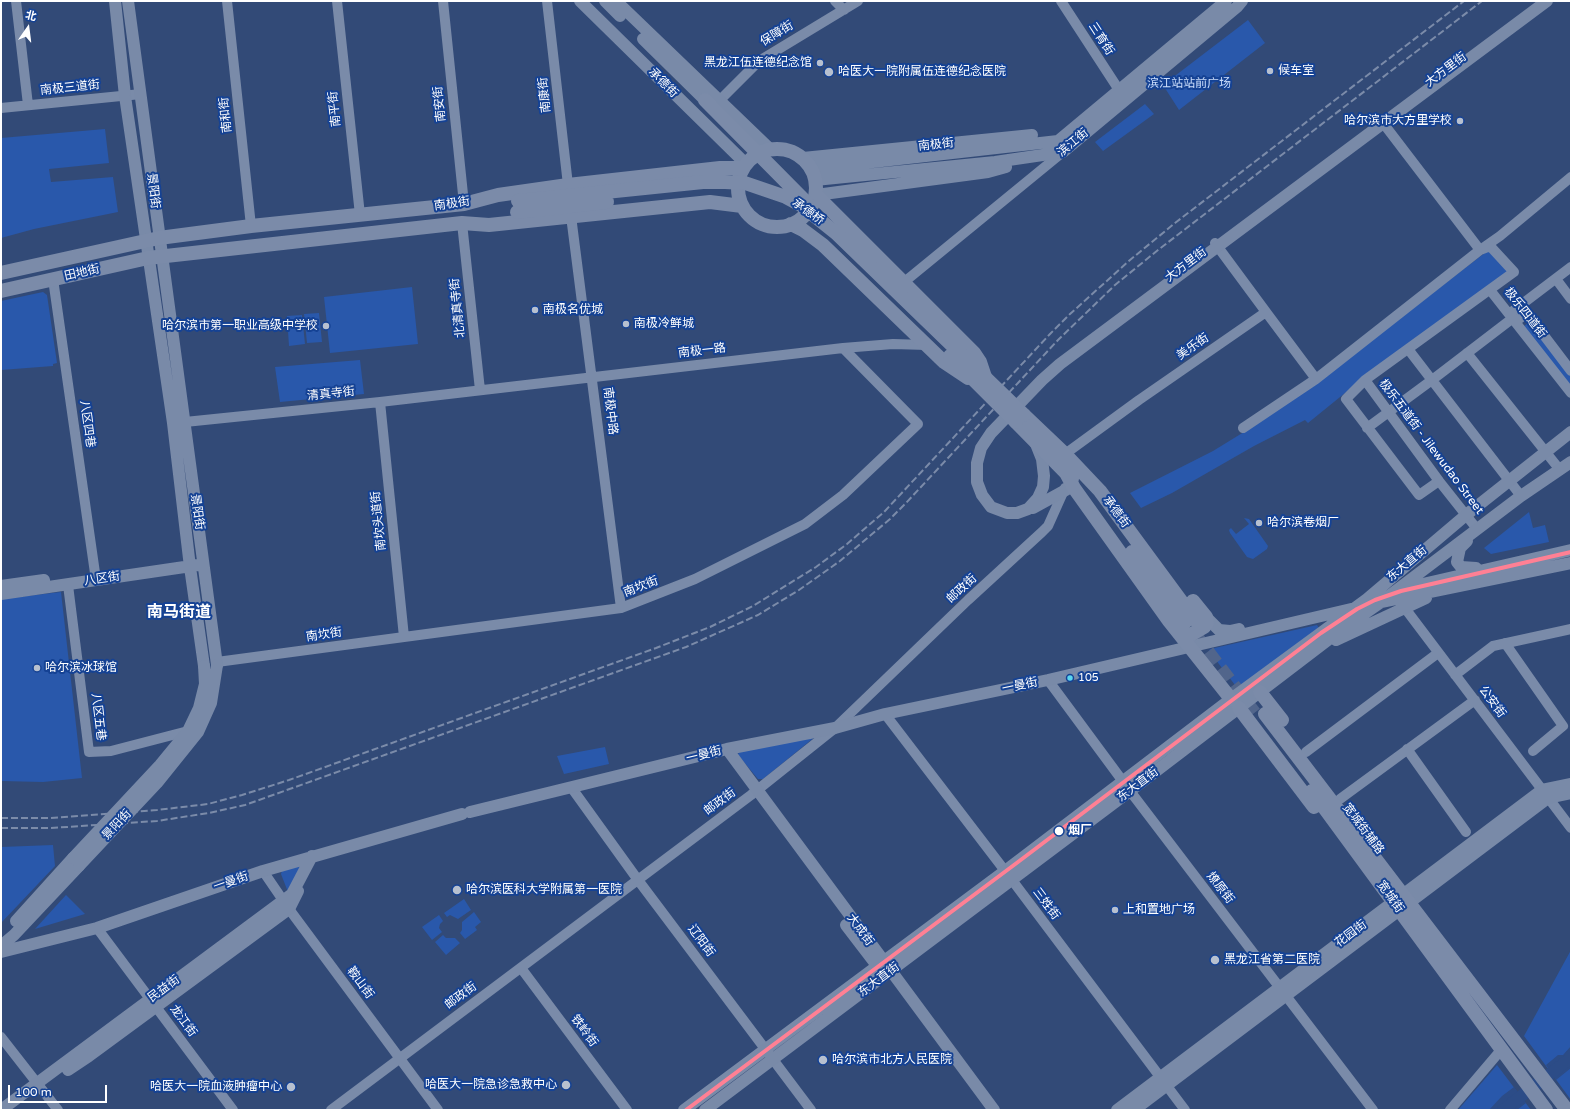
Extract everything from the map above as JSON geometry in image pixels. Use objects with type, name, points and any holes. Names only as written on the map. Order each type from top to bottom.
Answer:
[{"type":"highway","points":[[712,100],[836,233]]},
{"type":"highway","points":[[770,149],[790,151],[810,169],[816,195],[814,201],[807,213],[791,224],[779,226],[766,225],[750,216],[742,206],[738,184],[745,166],[756,154],[770,149]]},
{"type":"highway","name":"南极街","points":[[152,239],[251,226],[464,204],[498,195],[568,185],[745,166]]},
{"type":"highway","name":"承德桥","points":[[517,207],[703,182],[745,183],[786,197],[801,205],[836,233],[1020,419]]},
{"type":"highway","name":"承德桥","points":[[517,207],[706,191],[734,191],[770,199],[798,213],[832,239],[982,380]]},
{"type":"highway","points":[[791,224],[809,234],[823,245],[954,370],[982,380],[980,362],[974,353],[816,195]]},
{"type":"highway","name":"南极街","points":[[163,257],[462,223],[489,225],[710,202],[742,206]]},
{"type":"highway","points":[[464,204],[517,207]]},
{"type":"highway","points":[[462,223],[517,207]]},
{"type":"highway","name":"田地街","points":[[1,273],[152,239]]},
{"type":"highway","name":"田地街","points":[[1,291],[148,258],[163,257]]},
{"type":"highway","name":"承德街","points":[[1020,419],[1063,464],[1191,623]]},
{"type":"highway","name":"承德街","points":[[1020,419],[1035,441],[1100,491],[1191,623]]},
{"type":"highway","points":[[1063,464],[1068,488],[1169,621],[1191,623],[1191,647],[1315,808],[1401,903]]},
{"type":"highway","name":"宽城街辅路","points":[[1260,692],[1340,799],[1401,903]]},
{"type":"highway","name":"宽城街","points":[[1262,716],[1401,903],[1447,976],[1544,1108]]},
{"type":"highway","name":"宽城街","points":[[1401,903],[1460,969],[1567,1110]]},
{"type":"main road","name":"景阳街","points":[[3,935],[157,783],[195,737],[203,723],[211,702],[217,664],[163,257],[152,239],[125,96],[115,1]]},
{"type":"main road","name":"景阳街","points":[[1,946],[14,935],[160,766],[188,731],[199,708],[205,684],[173,423],[148,258],[152,239],[141,94],[128,1]]},
{"type":"main road","name":"承德街","points":[[580,1],[745,166]]},
{"type":"main road","points":[[605,1],[712,100],[770,149]]},
{"type":"main road","points":[[616,1],[712,100]]},
{"type":"main road","name":"滨江街","points":[[1061,146],[1069,132],[1226,1]]},
{"type":"main road","name":"滨江街","points":[[1061,146],[1237,7],[1242,1]]},
{"type":"main road","name":"大方里街","points":[[1035,441],[1042,459],[1044,476],[1043,487],[1038,498],[1025,510],[1013,513],[1000,511],[991,507],[982,495],[977,482],[976,468],[978,457],[983,443],[1032,389],[1060,364],[1538,1]]},
{"type":"main road","name":"大方里街","points":[[1381,121],[1547,1]]},
{"type":"main road","name":"南极街","points":[[810,169],[1069,132]]},
{"type":"main road","name":"南极街","points":[[816,195],[988,172],[1021,164],[1050,153],[1061,146]]},
{"type":"main road","name":"南极街","points":[[810,169],[1061,146]]},
{"type":"main road","name":"南极街","points":[[810,169],[995,162],[1050,153]]},
{"type":"main road","name":"大方里街","points":[[1068,488],[1024,514],[1009,516],[992,512],[983,504],[975,487],[973,462],[979,445],[987,433],[1028,388],[1075,349],[1216,245]]},
{"type":"main road","name":"东大直街","points":[[706,1110],[888,974],[1009,875],[1235,704],[1351,609],[1367,599],[1508,481],[1571,432]]},
{"type":"main road","name":"东大直街","points":[[1235,704],[1260,692],[1381,602],[1400,599],[1477,529],[1521,496],[1571,462]]},
{"type":"main road","points":[[1477,529],[1460,548],[1457,562],[1464,568],[1487,568]]},
{"type":"main road","points":[[1318,648],[1400,599],[1487,568],[1571,550]]},
{"type":"main road","name":"八区街","points":[[1,586],[95,572],[204,561]]},
{"type":"main road","name":"八区街","points":[[1,594],[68,585],[189,563]]},
{"type":"main road","points":[[1191,623],[1230,631],[1367,599],[1400,599],[1571,563]]},
{"type":"main road","name":"一曼街","points":[[1,952],[97,928],[263,871],[466,813],[723,750],[835,728],[885,714],[1048,680],[1381,602]]},
{"type":"main road","name":"大成街","points":[[723,750],[880,964],[994,1110]]},
{"type":"main road","name":"花园街","points":[[1117,1110],[1164,1081],[1545,794],[1571,784]]},
{"type":"main road","name":"花园街","points":[[1545,794],[1571,793]]},
{"type":"main road","name":"民益街","points":[[1,1110],[39,1085],[153,1003],[285,905],[314,856]]},
{"type":"main road","name":"东大直街","points":[[684,1110],[880,964],[1009,875]]},
{"type":"main road","name":"大成街","points":[[888,974],[984,1110]]},
{"type":"main road","name":"花园街","points":[[1134,1110],[1164,1081]]},
{"type":"main road","name":"民益街","points":[[12,1110],[39,1085]]},
{"type":"street","points":[[16,1],[28,105]]},
{"type":"street","name":"南和街","points":[[227,1],[251,226]]},
{"type":"street","name":"南平街","points":[[336,1],[360,215]]},
{"type":"street","name":"南安街","points":[[443,1],[464,204]]},
{"type":"street","name":"南康街","points":[[547,1],[568,185]]},
{"type":"street","points":[[835,1],[844,10]]},
{"type":"street","name":"保障街","points":[[712,100],[759,60],[858,1]]},
{"type":"street","name":"三育街","points":[[1061,1],[1119,90]]},
{"type":"street","name":"南极三道街","points":[[1,108],[141,94]]},
{"type":"street","points":[[1381,121],[1480,250]]},
{"type":"street","name":"滨江街","points":[[903,283],[1061,146]]},
{"type":"street","points":[[1244,428],[1316,379],[1480,250],[1500,236],[1571,177]]},
{"type":"street","name":"南极中路","points":[[571,216],[621,608]]},
{"type":"street","name":"北清真寺街","points":[[462,223],[480,390]]},
{"type":"street","points":[[1216,245],[1316,379]]},
{"type":"street","name":"极乐四道街","points":[[1480,250],[1490,246],[1514,272],[1490,290],[1571,393]]},
{"type":"street","points":[[1367,428],[1389,413],[1512,318],[1556,278],[1571,267]]},
{"type":"street","points":[[1556,278],[1571,299]]},
{"type":"street","name":"八区四巷","points":[[54,279],[95,572]]},
{"type":"street","points":[[1439,481],[1418,496],[1346,399],[1364,380],[1490,290]]},
{"type":"street","name":"美乐街","points":[[1063,464],[1139,400],[1266,312]]},
{"type":"street","points":[[1512,318],[1527,313],[1571,371]]},
{"type":"street","name":"南极一路","points":[[480,390],[843,348],[894,344],[927,345]]},
{"type":"street","name":"南坎街","points":[[217,664],[621,608],[695,579],[805,524],[843,495],[918,424],[843,348]]},
{"type":"street","points":[[1408,349],[1521,496]]},
{"type":"street","points":[[1467,353],[1560,470]]},
{"type":"street","name":"极乐五道街 - Jilewudao Street","points":[[1364,380],[1439,481],[1477,529]]},
{"type":"street","name":"清真寺街","points":[[185,422],[480,390]]},
{"type":"street","name":"南坎头道街","points":[[380,402],[404,637]]},
{"type":"street","name":"邮政街","points":[[331,1110],[638,880],[835,728],[968,600],[1048,526],[1068,488]]},
{"type":"street","name":"八区五巷","points":[[68,585],[89,752],[111,751],[188,731]]},
{"type":"street","name":"公安街","points":[[1400,599],[1438,653],[1571,828]]},
{"type":"street","points":[[1455,675],[1493,646],[1571,630]]},
{"type":"street","points":[[1505,643],[1563,726],[1533,751]]},
{"type":"street","points":[[1306,752],[1438,653]]},
{"type":"street","name":"燎原街","points":[[1048,680],[1126,787],[1373,1110]]},
{"type":"street","points":[[1340,799],[1475,700]]},
{"type":"street","name":"三姓街","points":[[885,714],[1009,875],[1185,1110]]},
{"type":"street","points":[[1407,749],[1466,832]]},
{"type":"street","name":"辽阳街","points":[[571,787],[638,880],[811,1110]]},
{"type":"street","name":"鞍山街","points":[[263,871],[285,905],[438,1110]]},
{"type":"street","name":"龙江街","points":[[97,928],[233,1110]]},
{"type":"street","name":"铁岭街","points":[[521,968],[627,1110]]},
{"type":"street","points":[[1,1038],[58,1110]]},
{"type":"street","points":[[1450,1110],[1501,1050]]},
{"type":"green space","name":"滨江站站前广场","points":[[1248,20],[1265,43],[1179,110],[1163,85]]},
{"type":"green space","points":[[1145,104],[1154,114],[1103,151],[1095,142]]},
{"type":"green space","points":[[105,129],[109,163],[49,169],[51,182],[113,177],[118,212],[34,229],[1,238],[1,138]]},
{"type":"green space","points":[[1490,249],[1509,273],[1361,380],[1308,423],[1305,420],[1254,446],[1172,493],[1141,508],[1130,493],[1213,451],[1257,424]]},
{"type":"green space","points":[[412,287],[418,344],[330,353],[324,297]]},
{"type":"green space","points":[[43,292],[47,295],[57,363],[53,364],[53,366],[1,370],[1,301]]},
{"type":"green space","points":[[319,313],[322,342],[307,343],[304,314]]},
{"type":"green space","points":[[302,315],[305,344],[289,346],[287,316]]},
{"type":"green space","points":[[1529,322],[1571,377],[1571,385],[1567,387],[1523,327]]},
{"type":"green space","points":[[360,360],[364,394],[280,402],[275,367]]},
{"type":"green space","points":[[1529,512],[1533,528],[1545,525],[1549,542],[1491,554],[1484,548]]},
{"type":"green space","points":[[1244,518],[1249,519],[1268,546],[1267,549],[1253,559],[1247,557],[1229,530],[1231,528],[1236,534],[1249,524]]},
{"type":"green space","points":[[61,592],[82,778],[43,782],[1,781],[1,599]]},
{"type":"green space","points":[[1317,625],[1319,628],[1240,686],[1235,685],[1209,651],[1210,649]]},
{"type":"green space","points":[[816,736],[763,779],[758,779],[738,755],[739,751]]},
{"type":"green space","points":[[605,747],[609,764],[564,774],[557,756]]},
{"type":"green space","points":[[53,845],[55,866],[1,923],[1,847]]},
{"type":"green space","points":[[304,865],[288,892],[281,874],[282,870]]},
{"type":"green space","points":[[66,895],[85,914],[35,929]]},
{"type":"green space","points":[[464,899],[471,910],[458,919],[450,915],[447,917],[444,913]]},
{"type":"green space","points":[[474,912],[481,922],[475,927],[477,930],[465,939],[460,933],[462,930],[462,922]]},
{"type":"green space","points":[[439,915],[443,921],[439,928],[442,932],[432,940],[422,927]]},
{"type":"green space","points":[[443,935],[446,938],[455,938],[460,943],[446,955],[435,942]]},
{"type":"green space","points":[[1571,950],[1571,1100],[1524,1036]]},
{"type":"green space","points":[[1497,1065],[1531,1110],[1458,1110]]},
{"type":"shaded area","points":[[1571,1046],[1571,1068],[1556,1080],[1546,1065],[1558,1055],[1563,1055]]},
{"type":"shaded area","points":[[1514,1087],[1526,1103],[1517,1110],[1489,1110],[1502,1096]]},
{"type":"waterway","points":[[1503,1110],[1567,1061],[1571,1056]]},
{"type":"tunnel","points":[[1195,635],[1258,718]]},
{"type":"railway","points":[[1,818],[50,818],[157,810],[208,804],[242,795],[289,780],[656,648],[710,627],[753,606],[816,567],[847,544],[884,512],[1050,334],[1130,260],[1175,223],[1464,1]]},
{"type":"railway","points":[[1,828],[51,828],[157,821],[209,813],[245,805],[686,647],[758,615],[799,590],[840,561],[890,519],[1058,340],[1115,285],[1158,250],[1482,1]]},
{"type":"transit line","points":[[686,1110],[1321,633],[1357,609],[1375,600],[1401,591],[1571,552]]},
{"type":"place","name":"黑龙江伍连德纪念馆","points":[[820,63]]},
{"type":"place","name":"候车室","points":[[1270,71]]},
{"type":"place","name":"哈医大一院附属伍连德纪念医院","points":[[829,72]]},
{"type":"place","name":"哈尔滨市大方里学校","points":[[1460,121]]},
{"type":"place","name":"南极名优城","points":[[535,310]]},
{"type":"place","name":"南极冷鲜城","points":[[626,324]]},
{"type":"place","name":"哈尔滨市第一职业高级中学校","points":[[326,326]]},
{"type":"place","name":"哈尔滨卷烟厂","points":[[1259,523]]},
{"type":"place","name":"哈尔滨冰球馆","points":[[37,668]]},
{"type":"place","name":"105","points":[[1070,678]]},
{"type":"place","name":"烟厂","points":[[1059,831]]},
{"type":"place","name":"哈尔滨医科大学附属第一医院","points":[[457,890]]},
{"type":"place","name":"上和置地广场","points":[[1115,910]]},
{"type":"place","name":"黑龙江省第二医院","points":[[1215,960]]},
{"type":"place","name":"哈尔滨市北方人民医院","points":[[823,1060]]},
{"type":"place","name":"哈医大一院急诊急救中心","points":[[566,1085]]},
{"type":"place","name":"哈医大一院血液肿瘤中心","points":[[291,1087]]},
{"type":"district","name":"南马街道","points":[[179,613]]}]
